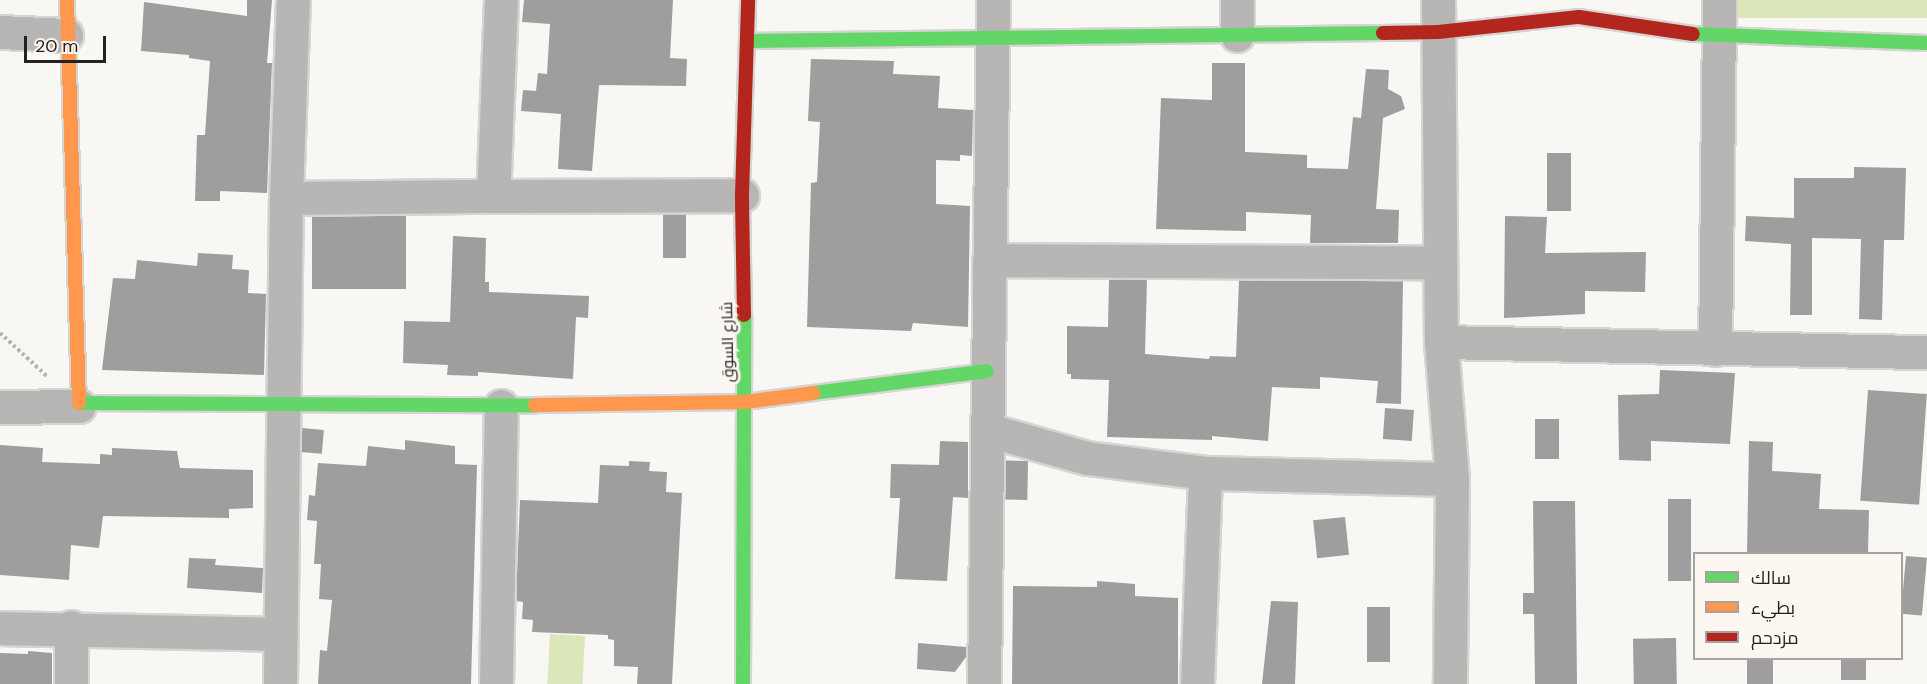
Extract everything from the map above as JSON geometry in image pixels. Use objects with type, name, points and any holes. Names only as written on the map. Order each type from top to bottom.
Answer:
[{"type":"street","points":[[67,0],[66,35],[79,406]]},
{"type":"street","points":[[280,684],[286,198],[293,0]]},
{"type":"street","points":[[493,196],[501,0]]},
{"type":"street","name":"شارع السوق","points":[[742,684],[746,402],[741,195],[748,0]]},
{"type":"street","points":[[984,684],[993,0]]},
{"type":"street","points":[[1237,0],[1237,35]]},
{"type":"street","points":[[1438,0],[1441,342],[1452,479],[1450,684]]},
{"type":"street","points":[[1715,349],[1719,0]]},
{"type":"street","points":[[747,41],[1438,32],[1579,17],[1719,38],[1927,43]]},
{"type":"street","points":[[0,32],[66,35]]},
{"type":"street","points":[[286,198],[741,195]]},
{"type":"street","points":[[988,260],[1440,262]]},
{"type":"street","points":[[1441,342],[1927,352]]},
{"type":"street","points":[[0,407],[501,406],[746,402],[987,371]]},
{"type":"street","points":[[496,684],[501,406]]},
{"type":"street","points":[[988,430],[1087,458],[1205,473],[1452,479]]},
{"type":"street","points":[[1197,684],[1205,473]]},
{"type":"street","points":[[0,628],[71,627],[281,634]]},
{"type":"street","points":[[71,627],[71,684]]},
{"type":"path","points":[[0,333],[79,406]]},
{"type":"green space","points":[[1723,0],[1927,0],[1927,18],[1723,18]]},
{"type":"green space","points":[[550,634],[585,636],[582,684],[547,684]]},
{"type":"building","points":[[247,0],[272,0],[267,63],[272,63],[267,193],[220,191],[220,201],[195,201],[197,135],[205,135],[210,61],[189,58],[189,55],[141,51],[144,2],[247,16]]},
{"type":"building","points":[[524,0],[673,0],[670,58],[687,59],[686,86],[599,85],[592,171],[558,169],[561,114],[521,111],[523,90],[536,91],[538,73],[547,74],[550,24],[522,22]]},
{"type":"building","points":[[811,59],[894,61],[893,74],[940,76],[938,108],[973,110],[972,156],[960,155],[960,161],[936,160],[936,204],[970,206],[968,327],[913,323],[911,331],[807,327],[811,183],[817,182],[820,122],[808,121]]},
{"type":"building","points":[[1212,63],[1245,63],[1245,152],[1307,155],[1307,168],[1348,169],[1353,117],[1361,118],[1366,69],[1389,70],[1388,89],[1401,96],[1405,109],[1383,118],[1376,209],[1399,210],[1398,243],[1310,243],[1311,215],[1246,212],[1246,231],[1156,229],[1161,98],[1212,100]]},
{"type":"building","points":[[1547,153],[1571,153],[1571,211],[1547,211]]},
{"type":"building","points":[[1854,167],[1906,168],[1904,240],[1884,240],[1882,320],[1859,319],[1861,239],[1812,238],[1812,315],[1790,315],[1791,244],[1745,241],[1746,216],[1794,218],[1794,178],[1854,178]]},
{"type":"building","points":[[663,214],[686,214],[686,258],[663,258]]},
{"type":"building","points":[[312,216],[406,216],[406,289],[312,289]]},
{"type":"building","points":[[1505,216],[1547,217],[1545,253],[1646,252],[1645,292],[1585,291],[1585,314],[1504,318]]},
{"type":"building","points":[[453,236],[486,238],[485,282],[489,282],[489,292],[589,296],[588,318],[576,317],[573,379],[478,372],[478,376],[447,375],[448,365],[403,363],[404,321],[450,322]]},
{"type":"building","points":[[198,253],[233,255],[232,269],[249,270],[248,293],[266,294],[264,375],[102,370],[113,278],[135,279],[137,260],[197,266]]},
{"type":"building","points":[[1109,279],[1147,279],[1145,354],[1209,359],[1210,356],[1236,357],[1239,280],[1403,281],[1401,404],[1376,403],[1378,381],[1320,377],[1320,389],[1272,387],[1268,441],[1212,436],[1212,440],[1107,437],[1109,380],[1071,379],[1071,374],[1067,374],[1067,326],[1108,327]]},
{"type":"building","points":[[1660,370],[1735,373],[1730,444],[1651,441],[1651,461],[1619,460],[1618,395],[1659,394]]},
{"type":"building","points":[[1868,390],[1927,394],[1919,505],[1860,501]]},
{"type":"building","points":[[1385,408],[1414,410],[1412,441],[1383,439]]},
{"type":"building","points":[[1535,419],[1559,419],[1559,459],[1535,459]]},
{"type":"building","points":[[302,428],[324,430],[322,454],[300,452]]},
{"type":"building","points":[[405,440],[455,446],[455,464],[477,465],[471,684],[318,684],[320,650],[327,651],[332,600],[319,599],[321,564],[314,564],[317,521],[307,520],[309,495],[315,496],[318,463],[366,466],[368,446],[405,450]]},
{"type":"building","points":[[940,441],[968,442],[968,498],[953,497],[947,581],[895,579],[900,498],[890,498],[891,464],[939,465]]},
{"type":"building","points":[[1749,441],[1773,442],[1772,471],[1821,474],[1819,509],[1869,510],[1868,552],[1747,552]]},
{"type":"building","points":[[0,445],[43,448],[42,462],[100,464],[100,454],[112,455],[112,448],[177,451],[180,468],[253,470],[253,508],[229,509],[229,518],[103,516],[99,548],[71,545],[69,580],[0,575]]},
{"type":"building","points":[[629,461],[650,462],[649,471],[667,472],[666,492],[682,493],[672,684],[637,684],[638,667],[614,666],[614,640],[608,639],[608,635],[532,632],[533,620],[522,619],[523,602],[516,601],[520,500],[598,503],[600,465],[629,466]]},
{"type":"building","points":[[1006,461],[1028,461],[1027,500],[1005,500]]},
{"type":"building","points":[[1668,499],[1691,499],[1691,581],[1668,581]]},
{"type":"building","points":[[1533,501],[1575,501],[1577,684],[1535,684],[1534,614],[1523,614],[1523,593],[1534,593]]},
{"type":"building","points":[[1345,517],[1349,555],[1317,558],[1313,520]]},
{"type":"building","points":[[1906,556],[1927,558],[1922,616],[1903,614]]},
{"type":"building","points":[[189,558],[216,559],[215,565],[263,568],[262,593],[187,588]]},
{"type":"building","points":[[1097,581],[1135,584],[1135,596],[1178,598],[1178,684],[1012,684],[1013,586],[1097,587]]},
{"type":"building","points":[[1271,601],[1298,602],[1295,684],[1262,684]]},
{"type":"building","points":[[1367,607],[1390,607],[1390,662],[1367,662]]},
{"type":"building","points":[[1676,638],[1677,684],[1634,684],[1633,639]]},
{"type":"building","points":[[918,643],[966,647],[966,657],[955,672],[917,669]]},
{"type":"building","points":[[28,651],[52,653],[52,684],[0,684],[0,653],[28,654]]},
{"type":"building","points":[[1747,660],[1773,660],[1773,684],[1747,684]]},
{"type":"building","points":[[1841,660],[1866,660],[1866,680],[1841,680]]},
{"type":"traffic: fast","points":[[747,41],[1383,33]]},
{"type":"traffic: fast","points":[[1693,34],[1927,43]]},
{"type":"traffic: fast","points":[[743,684],[744,315]]},
{"type":"traffic: fast","points":[[813,393],[987,371]]},
{"type":"traffic: fast","points":[[79,403],[535,405]]},
{"type":"traffic: slow","points":[[67,0],[79,403]]},
{"type":"traffic: slow","points":[[535,405],[745,402],[813,393]]},
{"type":"traffic: jam","points":[[744,315],[742,195],[748,0]]},
{"type":"traffic: jam","points":[[1383,33],[1438,32],[1579,17],[1693,34]]}]
